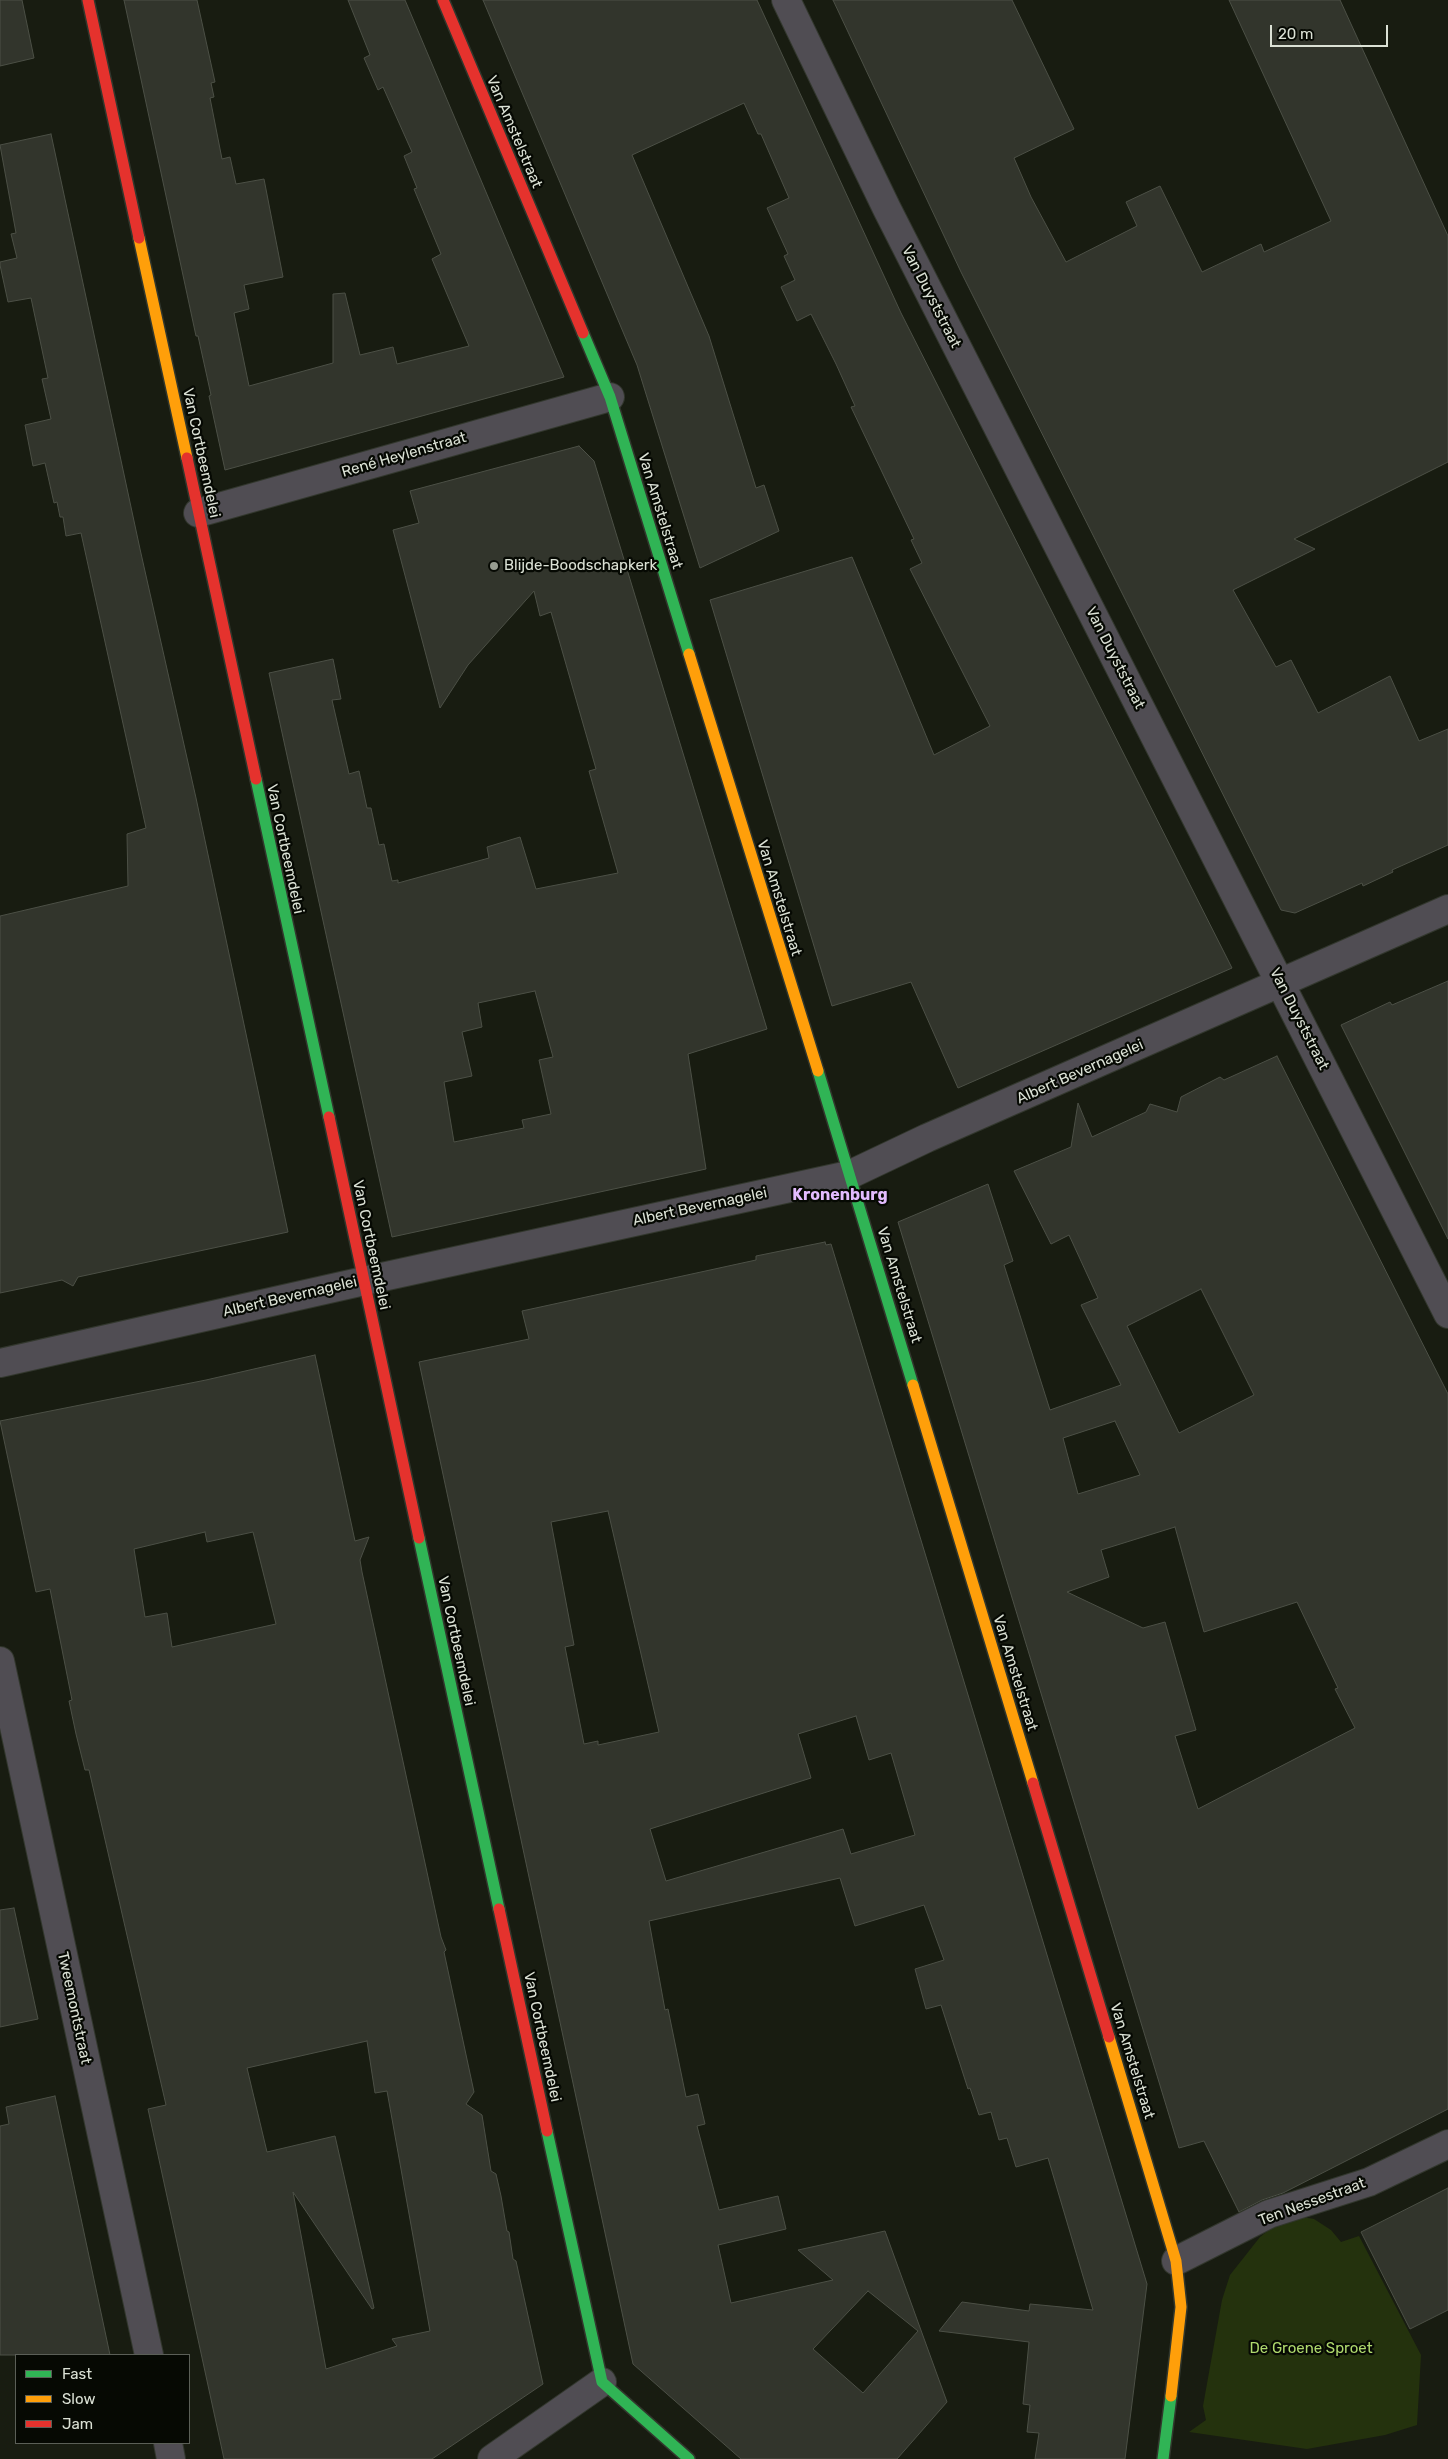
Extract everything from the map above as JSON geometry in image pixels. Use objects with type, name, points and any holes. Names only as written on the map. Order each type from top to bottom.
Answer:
[{"type":"street","name":"Van Cortbeemdelei","points":[[88,0],[602,2382]]},
{"type":"street","name":"Van Amstelstraat","points":[[443,0],[610,397],[849,1175],[1176,2261],[1180,2307],[1175,2367],[1163,2459]]},
{"type":"street","name":"Van Duyststraat","points":[[786,0],[886,209],[1282,984],[1448,1314]]},
{"type":"street","name":"René Heylenstraat","points":[[198,513],[610,397]]},
{"type":"street","name":"Albert Bevernagelei","points":[[0,1363],[364,1280],[849,1175],[936,1134],[1282,984],[1448,909]]},
{"type":"street","name":"Tweemontstraat","points":[[0,1661],[149,2354]]},
{"type":"street","name":"Ten Nessestraat","points":[[1176,2261],[1270,2214],[1369,2182],[1448,2144]]},
{"type":"street","points":[[492,2459],[602,2382],[689,2459]]},
{"type":"street","points":[[168,2444],[171,2459]]},
{"type":"green space","name":"De Groene Sproet","points":[[1302,2217],[1314,2219],[1331,2230],[1341,2242],[1359,2236],[1421,2355],[1417,2425],[1385,2435],[1307,2449],[1189,2432],[1206,2420],[1203,2406],[1222,2300],[1230,2275],[1260,2237],[1280,2221]]},
{"type":"building","points":[[0,0],[22,0],[34,58],[0,66]]},
{"type":"building","points":[[124,0],[197,0],[215,82],[211,83],[214,97],[210,98],[222,159],[230,157],[236,184],[264,179],[283,277],[244,285],[249,309],[234,313],[249,386],[333,363],[333,294],[345,293],[360,355],[393,347],[397,364],[469,346],[432,259],[441,254],[414,189],[417,188],[404,156],[412,152],[383,87],[378,90],[364,58],[370,55],[348,0],[405,0],[564,377],[225,470],[209,396],[211,395],[198,336],[196,336]]},
{"type":"building","points":[[483,0],[757,0],[901,313],[1232,968],[958,1088],[911,982],[832,1006],[710,600],[852,557],[934,755],[990,726],[910,569],[922,563],[911,540],[914,539],[851,407],[855,406],[836,364],[811,314],[797,321],[781,287],[795,280],[784,256],[788,254],[767,208],[789,198],[761,134],[758,134],[744,103],[632,155],[709,336],[756,488],[764,485],[779,531],[700,568],[637,365]]},
{"type":"building","points":[[833,0],[1012,0],[1074,129],[1014,158],[1031,197],[1066,262],[1137,226],[1126,202],[1160,186],[1202,272],[1261,244],[1264,252],[1331,221],[1229,0],[1340,0],[1448,236],[1448,462],[1294,539],[1315,549],[1233,590],[1276,667],[1291,660],[1318,713],[1390,676],[1419,741],[1448,729],[1448,845],[1392,870],[1393,872],[1363,886],[1362,883],[1295,913],[1281,910],[961,272]]},
{"type":"building","points":[[51,134],[140,549],[196,798],[288,1232],[78,1277],[73,1286],[62,1280],[0,1293],[0,916],[128,886],[127,834],[146,828],[81,533],[66,536],[63,517],[60,517],[57,502],[54,503],[45,463],[33,466],[25,425],[51,419],[42,379],[48,378],[31,298],[8,302],[0,265],[0,262],[17,258],[11,234],[16,233],[0,145]]},
{"type":"building","points":[[579,446],[594,461],[767,1029],[688,1054],[706,1169],[392,1237],[269,673],[333,659],[341,699],[332,700],[349,774],[359,771],[367,808],[371,808],[379,845],[384,844],[392,881],[398,880],[398,883],[489,858],[487,847],[520,837],[536,889],[618,873],[589,771],[596,769],[551,612],[540,616],[534,591],[468,665],[440,708],[393,530],[419,523],[410,491]],"holes":[[[535,991],[553,1057],[539,1060],[551,1114],[522,1120],[524,1128],[454,1142],[444,1082],[472,1076],[462,1032],[482,1027],[478,1003]]]},
{"type":"building","points":[[1448,981],[1448,1239],[1341,1025],[1390,1002],[1392,1005]]},
{"type":"building","points":[[1277,1056],[1448,1394],[1448,2109],[1283,2193],[1262,2200],[1239,2212],[1204,2141],[1179,2148],[898,1222],[988,1184],[1013,1261],[1004,1265],[1050,1410],[1121,1385],[1081,1305],[1098,1298],[1069,1235],[1051,1244],[1014,1171],[1071,1147],[1078,1103],[1092,1137],[1146,1112],[1150,1104],[1177,1112],[1181,1097],[1220,1077],[1224,1080]],"holes":[[[1201,1289],[1254,1395],[1179,1433],[1127,1326]],[[1115,1421],[1140,1475],[1078,1494],[1063,1438]],[[1175,1527],[1204,1632],[1297,1602],[1338,1688],[1335,1689],[1355,1728],[1198,1809],[1175,1736],[1196,1730],[1165,1622],[1143,1628],[1067,1592],[1109,1577],[1101,1550]]]},
{"type":"building","points":[[825,1242],[826,1245],[831,1244],[1147,2284],[1125,2459],[1035,2459],[1039,2433],[1027,2432],[1030,2405],[1023,2404],[1029,2342],[939,2331],[962,2302],[1029,2311],[1030,2304],[1093,2310],[1048,2158],[1016,2167],[1007,2138],[999,2140],[991,2112],[979,2115],[970,2088],[968,2089],[941,2005],[926,2009],[915,1969],[944,1960],[924,1905],[855,1926],[840,1878],[649,1921],[665,2010],[668,2009],[686,2097],[698,2094],[705,2124],[697,2126],[719,2210],[778,2196],[786,2229],[718,2245],[731,2303],[833,2280],[798,2250],[885,2231],[947,2402],[897,2459],[741,2459],[633,2364],[419,1362],[529,1339],[522,1311],[756,1260],[756,1256]],"holes":[[[608,1511],[659,1732],[598,1745],[598,1741],[584,1744],[565,1647],[574,1645],[551,1522]],[[856,1716],[869,1760],[891,1753],[915,1835],[851,1854],[843,1829],[666,1881],[650,1829],[811,1778],[798,1734]],[[868,2291],[918,2331],[863,2393],[813,2349]]]},
{"type":"building","points":[[315,1355],[355,1541],[369,1537],[360,1560],[362,1572],[441,1937],[446,1950],[444,1952],[474,2092],[466,2104],[482,2115],[491,2171],[496,2174],[513,2259],[516,2261],[543,2384],[432,2459],[224,2459],[148,2109],[166,2105],[89,1770],[85,1770],[76,1734],[69,1701],[72,1700],[50,1589],[36,1592],[0,1421],[206,1380]],"holes":[[[205,1532],[207,1542],[253,1532],[276,1624],[172,1647],[167,1613],[145,1617],[134,1549]],[[367,2041],[375,2093],[387,2091],[430,2331],[392,2339],[397,2346],[326,2369],[293,2192],[372,2309],[374,2308],[335,2136],[267,2152],[247,2068]]]},
{"type":"building","points":[[14,1908],[38,2019],[0,2027],[0,1910]]},
{"type":"building","points":[[55,2096],[110,2354],[0,2355],[0,2126],[9,2124],[6,2107]]},
{"type":"building","points":[[1448,2188],[1448,2310],[1410,2329],[1361,2232]]},
{"type":"traffic: fast","points":[[583,333],[610,397],[689,654]]},
{"type":"traffic: fast","points":[[256,779],[329,1117]]},
{"type":"traffic: fast","points":[[818,1071],[913,1385]]},
{"type":"traffic: fast","points":[[419,1538],[499,1909]]},
{"type":"traffic: fast","points":[[547,2131],[602,2382],[689,2459]]},
{"type":"traffic: fast","points":[[1163,2459],[1171,2396]]},
{"type":"traffic: slow","points":[[139,238],[187,458]]},
{"type":"traffic: slow","points":[[689,654],[818,1071]]},
{"type":"traffic: slow","points":[[913,1385],[1033,1783]]},
{"type":"traffic: slow","points":[[1109,2037],[1176,2261],[1181,2307],[1171,2396]]},
{"type":"traffic: jam","points":[[88,0],[139,238]]},
{"type":"traffic: jam","points":[[443,0],[583,333]]},
{"type":"traffic: jam","points":[[187,458],[256,779]]},
{"type":"traffic: jam","points":[[329,1117],[419,1538]]},
{"type":"traffic: jam","points":[[1033,1783],[1109,2037]]},
{"type":"traffic: jam","points":[[499,1909],[547,2131]]},
{"type":"place","name":"Blijde-Boodschapkerk","points":[[494,566]]},
{"type":"district","name":"Kronenburg","points":[[840,1195]]}]
